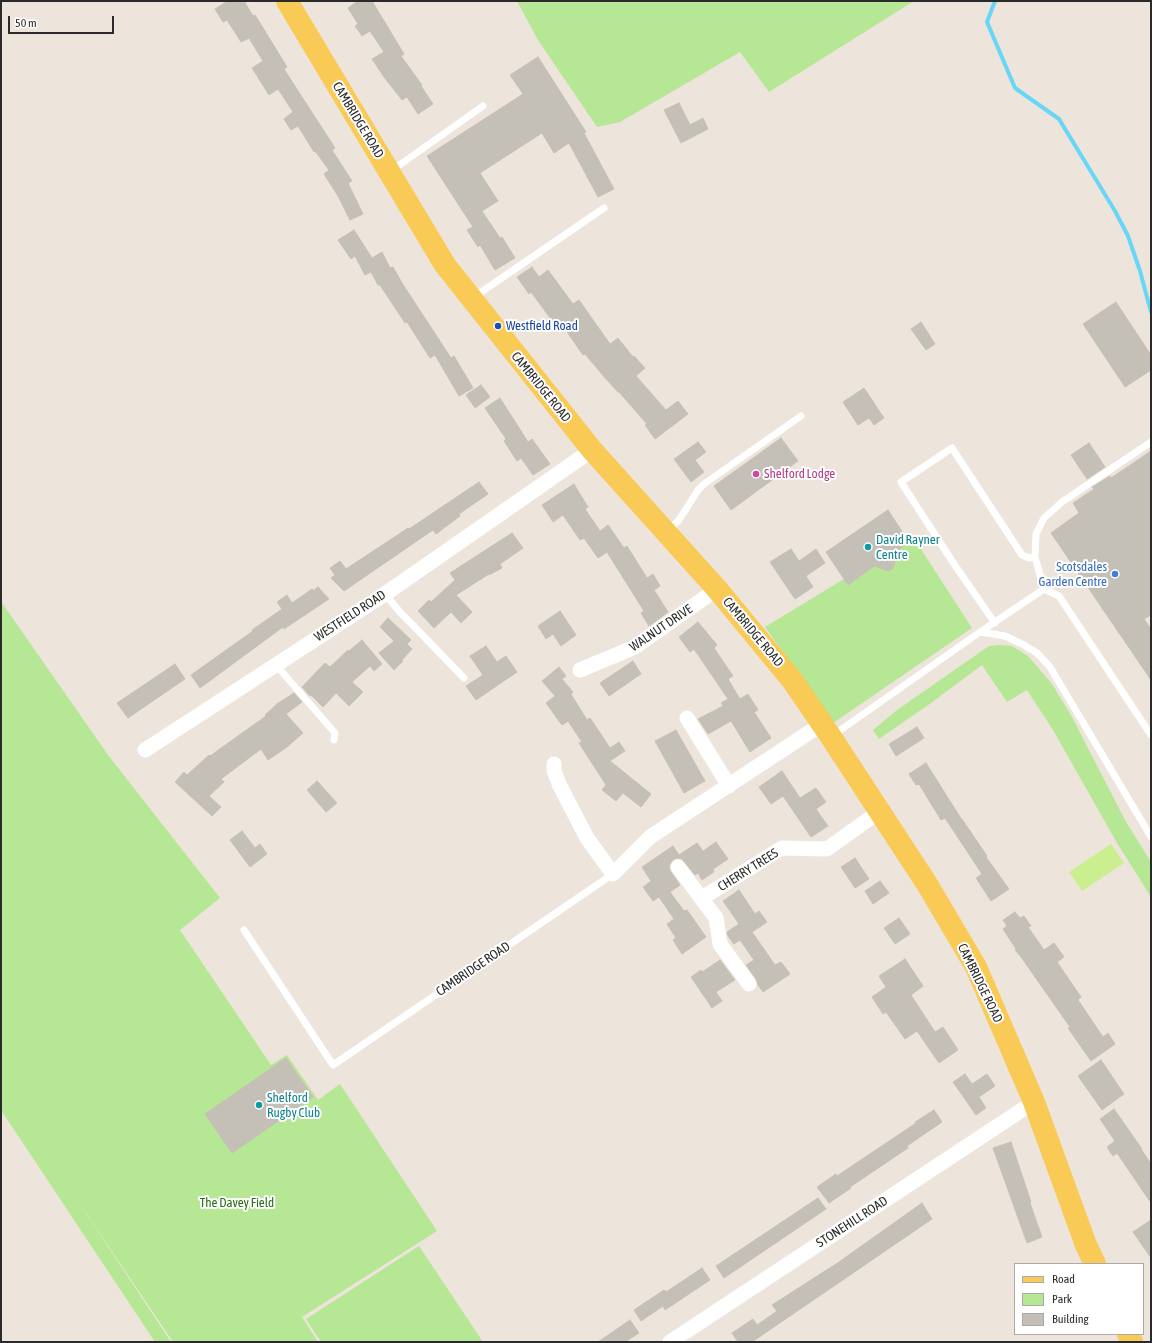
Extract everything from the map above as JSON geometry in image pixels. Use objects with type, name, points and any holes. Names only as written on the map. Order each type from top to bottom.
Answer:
[{"type":"main road","name":"CAMBRIDGE ROAD","points":[[287,1],[445,265],[592,450],[717,589],[792,680],[827,730],[927,884],[976,967],[1034,1102],[1086,1245],[1095,1263]]},
{"type":"street","name":"WESTFIELD ROAD","points":[[145,750],[385,594],[592,450]]},
{"type":"street","name":"WALNUT DRIVE","points":[[580,670],[635,647],[717,589]]},
{"type":"street","points":[[687,718],[729,786]]},
{"type":"street","name":"CAMBRIDGE ROAD","points":[[613,874],[650,837],[729,786],[827,730]]},
{"type":"street","points":[[554,764],[554,771],[560,786],[587,838],[613,874]]},
{"type":"street","name":"CHERRY TREES","points":[[702,898],[782,848],[827,849],[880,811]]},
{"type":"street","points":[[678,867],[716,918],[720,944],[749,984]]},
{"type":"street","name":"STONEHILL ROAD","points":[[670,1342],[1034,1102]]},
{"type":"lane","points":[[390,173],[484,106]]},
{"type":"lane","points":[[471,299],[604,208]]},
{"type":"lane","points":[[666,532],[679,520],[698,490],[704,484],[801,416]]},
{"type":"lane","points":[[1044,590],[1035,557],[1036,534],[1044,518],[1062,502],[1151,442]]},
{"type":"lane","points":[[995,623],[954,564],[901,482],[952,448],[1022,555],[1029,558],[1035,557]]},
{"type":"lane","points":[[827,730],[1044,590]]},
{"type":"lane","points":[[1044,590],[1059,596],[1151,735]]},
{"type":"lane","points":[[385,594],[399,611],[464,678]]},
{"type":"lane","points":[[980,632],[1005,636],[1016,641],[1037,654],[1050,667],[1151,836]]},
{"type":"lane","points":[[276,665],[335,733],[334,740]]},
{"type":"lane","name":"CAMBRIDGE ROAD","points":[[244,930],[333,1065],[613,874]]},
{"type":"green space","points":[[517,1],[914,1],[769,92],[740,52],[620,122],[597,127],[538,40]]},
{"type":"green space","points":[[913,537],[972,628],[833,723],[765,627]]},
{"type":"green space","name":"The Davey Field","points":[[2,603],[108,755],[220,898],[180,930],[271,1065],[287,1055],[318,1100],[340,1084],[437,1231],[302,1317],[318,1342],[173,1342],[74,1195],[171,1342],[155,1342],[1,1110]]},
{"type":"green space","points":[[989,646],[1012,646],[1028,656],[1052,684],[1072,717],[1126,822],[1151,862],[1151,897],[1117,843],[1053,730],[1027,690],[1007,702],[982,665],[879,739],[873,730],[897,710]]},
{"type":"green space","points":[[1111,844],[1124,863],[1082,891],[1069,872]]},
{"type":"green space","points":[[419,1246],[483,1342],[321,1342],[306,1319]]},
{"type":"building","points":[[228,1],[244,1],[253,16],[255,15],[287,67],[284,69],[335,148],[332,150],[352,181],[348,183],[363,214],[350,220],[338,196],[324,174],[329,170],[315,151],[314,152],[298,126],[291,130],[284,119],[293,112],[278,89],[269,95],[252,68],[263,61],[249,38],[241,42],[227,20],[223,22],[215,9]]},
{"type":"building","points":[[358,1],[372,1],[404,54],[401,56],[422,85],[421,86],[433,104],[418,114],[407,97],[402,100],[372,59],[384,52],[370,31],[362,36],[355,26],[358,24],[348,8]]},
{"type":"building","points":[[538,57],[586,132],[584,133],[614,189],[598,197],[569,143],[554,153],[542,133],[480,173],[498,201],[482,211],[500,238],[502,237],[515,258],[495,270],[480,245],[478,247],[467,230],[473,227],[427,156],[523,94],[510,75]]},
{"type":"building","points":[[679,103],[690,125],[703,118],[708,129],[681,143],[664,110]]},
{"type":"building","points":[[354,230],[372,258],[382,252],[390,268],[393,267],[451,358],[454,356],[473,388],[459,396],[435,355],[430,358],[407,322],[405,323],[380,285],[378,285],[371,272],[365,275],[355,256],[351,259],[338,240]]},
{"type":"building","points":[[532,267],[539,277],[548,270],[573,304],[579,300],[610,344],[618,338],[633,357],[634,356],[645,368],[636,376],[666,410],[678,401],[688,414],[655,439],[645,425],[647,424],[585,354],[583,355],[563,326],[559,330],[531,292],[529,294],[517,277]]},
{"type":"building","points":[[1116,302],[1151,355],[1151,370],[1125,387],[1083,324]]},
{"type":"building","points":[[921,322],[935,344],[926,350],[911,329]]},
{"type":"building","points":[[481,385],[490,397],[475,408],[466,395]]},
{"type":"building","points":[[864,388],[884,418],[874,425],[869,418],[858,425],[843,402]]},
{"type":"building","points":[[500,398],[528,442],[532,439],[550,464],[533,475],[521,458],[517,461],[504,441],[506,439],[485,408]]},
{"type":"building","name":"Shelford Lodge","points":[[781,438],[798,461],[731,510],[714,486]]},
{"type":"building","points":[[698,442],[706,452],[695,460],[704,472],[691,482],[674,459]]},
{"type":"building","points":[[1089,443],[1105,467],[1087,479],[1071,455]]},
{"type":"building","name":"Scotsdales Garden Centre","points":[[1151,451],[1151,615],[1144,619],[1151,629],[1151,680],[1051,533],[1079,513],[1073,503],[1094,489],[1092,487],[1110,476],[1111,478]]},
{"type":"building","points":[[479,482],[488,494],[459,514],[460,516],[436,534],[433,530],[344,591],[331,578],[335,575],[330,568],[340,561],[346,569]]},
{"type":"building","points":[[574,484],[588,507],[585,509],[600,531],[608,525],[624,548],[627,546],[647,578],[653,574],[660,586],[654,590],[668,612],[649,626],[641,613],[644,611],[607,552],[598,558],[584,538],[580,540],[563,515],[553,522],[542,505]]},
{"type":"building","name":"David Rayner Centre","points":[[888,510],[909,542],[891,555],[895,562],[893,568],[889,571],[874,566],[848,585],[826,552]]},
{"type":"building","points":[[512,533],[523,548],[500,564],[502,568],[489,574],[456,595],[472,612],[461,623],[451,612],[434,628],[418,611],[429,600],[431,602],[455,580],[450,573]]},
{"type":"building","points":[[791,549],[799,561],[816,549],[825,563],[806,576],[813,587],[795,599],[770,562]]},
{"type":"building","points":[[318,587],[329,599],[284,629],[283,627],[200,688],[191,675],[282,609],[277,602],[287,595],[292,603],[312,589],[313,591]]},
{"type":"building","points":[[560,611],[576,635],[561,646],[553,634],[546,639],[538,626]]},
{"type":"building","points":[[388,618],[411,640],[407,644],[412,649],[394,670],[379,653],[394,641],[380,627]]},
{"type":"building","points":[[698,622],[717,645],[714,648],[733,676],[728,679],[740,699],[748,694],[758,710],[754,712],[771,738],[750,752],[731,721],[708,734],[698,719],[723,706],[721,703],[728,699],[694,649],[690,652],[679,637]]},
{"type":"building","points":[[362,640],[382,664],[374,671],[370,666],[352,682],[363,692],[349,706],[336,693],[323,707],[302,687],[325,663],[330,667],[348,650],[349,651]]},
{"type":"building","points":[[486,646],[497,662],[506,656],[517,672],[476,700],[466,686],[483,675],[470,656]]},
{"type":"building","points":[[633,661],[641,674],[609,696],[600,683]]},
{"type":"building","points":[[175,664],[185,679],[128,718],[117,703]]},
{"type":"building","points":[[559,667],[566,676],[562,679],[573,692],[571,694],[587,720],[590,718],[610,748],[619,742],[625,751],[610,761],[651,794],[641,807],[623,793],[616,801],[602,790],[606,785],[579,743],[582,742],[568,721],[562,725],[546,703],[555,696],[542,681]]},
{"type":"building","points":[[294,693],[302,702],[286,714],[303,733],[287,747],[268,760],[261,749],[221,779],[224,782],[209,796],[221,807],[212,816],[175,782],[184,772],[187,775],[209,755],[210,756],[266,716],[265,715],[277,704]]},
{"type":"building","points":[[917,727],[924,738],[896,756],[889,744]]},
{"type":"building","points":[[676,730],[705,781],[684,793],[655,741]]},
{"type":"building","points":[[926,763],[987,856],[986,857],[1009,889],[991,901],[976,878],[982,874],[945,818],[941,820],[919,784],[916,785],[909,774]]},
{"type":"building","points":[[782,771],[800,798],[816,788],[826,802],[816,809],[828,826],[811,837],[783,796],[771,804],[759,787]]},
{"type":"building","points":[[317,781],[337,803],[326,812],[307,790]]},
{"type":"building","points":[[242,831],[255,848],[260,844],[267,854],[250,867],[230,840]]},
{"type":"building","points":[[716,842],[728,859],[713,869],[714,872],[702,880],[698,873],[695,875],[682,859],[677,858],[670,864],[669,868],[680,885],[670,892],[684,911],[687,910],[706,937],[682,954],[673,940],[676,938],[667,924],[674,919],[659,897],[653,901],[643,887],[651,881],[642,867],[673,846],[679,855],[697,843],[703,851]]},
{"type":"building","points":[[855,858],[869,879],[855,888],[841,867]]},
{"type":"building","points":[[880,881],[889,893],[873,904],[865,891]]},
{"type":"building","points":[[739,890],[755,914],[759,911],[767,922],[752,932],[775,965],[781,962],[790,974],[763,992],[746,965],[754,960],[740,940],[734,944],[727,932],[739,924],[723,901]]},
{"type":"building","points":[[1015,912],[1020,918],[1024,916],[1031,926],[1028,927],[1044,950],[1054,943],[1064,957],[1057,962],[1081,997],[1078,1000],[1103,1037],[1108,1033],[1115,1044],[1091,1061],[1068,1028],[1070,1027],[1015,950],[1016,949],[1003,929],[1007,926],[1003,920]]},
{"type":"building","points":[[899,918],[910,934],[895,944],[884,928]]},
{"type":"building","points":[[905,959],[923,986],[911,995],[935,1032],[943,1027],[958,1050],[939,1063],[917,1031],[905,1039],[886,1012],[883,1014],[872,997],[886,987],[879,976]]},
{"type":"building","points":[[720,960],[735,980],[716,992],[722,1001],[712,1008],[691,977],[701,970],[702,972]]},
{"type":"building","name":"Shelford Rugby Club","points":[[286,1058],[313,1097],[232,1153],[205,1114]]},
{"type":"building","points":[[1101,1060],[1124,1094],[1102,1110],[1078,1076]]},
{"type":"building","points":[[965,1074],[972,1084],[987,1074],[995,1086],[979,1097],[986,1108],[976,1115],[953,1082]]},
{"type":"building","points":[[1114,1109],[1151,1164],[1151,1203],[1117,1153],[1113,1156],[1107,1147],[1115,1141],[1100,1119]]},
{"type":"building","points":[[934,1110],[942,1122],[907,1146],[908,1148],[829,1203],[817,1187],[836,1174],[837,1176]]},
{"type":"building","points":[[1011,1142],[1042,1237],[1027,1243],[993,1148]]},
{"type":"building","points":[[818,1198],[826,1209],[724,1278],[716,1266]]},
{"type":"building","points":[[922,1203],[932,1219],[752,1342],[738,1342],[732,1333],[753,1319],[757,1325],[777,1311],[772,1305],[839,1262]]},
{"type":"building","points":[[1151,1220],[1151,1258],[1133,1232]]},
{"type":"building","points":[[702,1268],[710,1280],[665,1310],[663,1306],[641,1321],[634,1310],[664,1290],[666,1292]]},
{"type":"building","points":[[630,1320],[639,1333],[625,1342],[598,1342]]},
{"type":"waterway","points":[[995,1],[987,22],[1015,88],[1059,119],[1115,211],[1128,236],[1140,271],[1151,312]]},
{"type":"place","name":"Westfield Road","points":[[498,326]]},
{"type":"place","name":"Shelford Lodge","points":[[756,474]]},
{"type":"place","name":"David Rayner Centre","points":[[868,547]]},
{"type":"place","name":"Scotsdales Garden Centre","points":[[1115,574]]},
{"type":"place","name":"Shelford Rugby Club","points":[[259,1105]]}]
